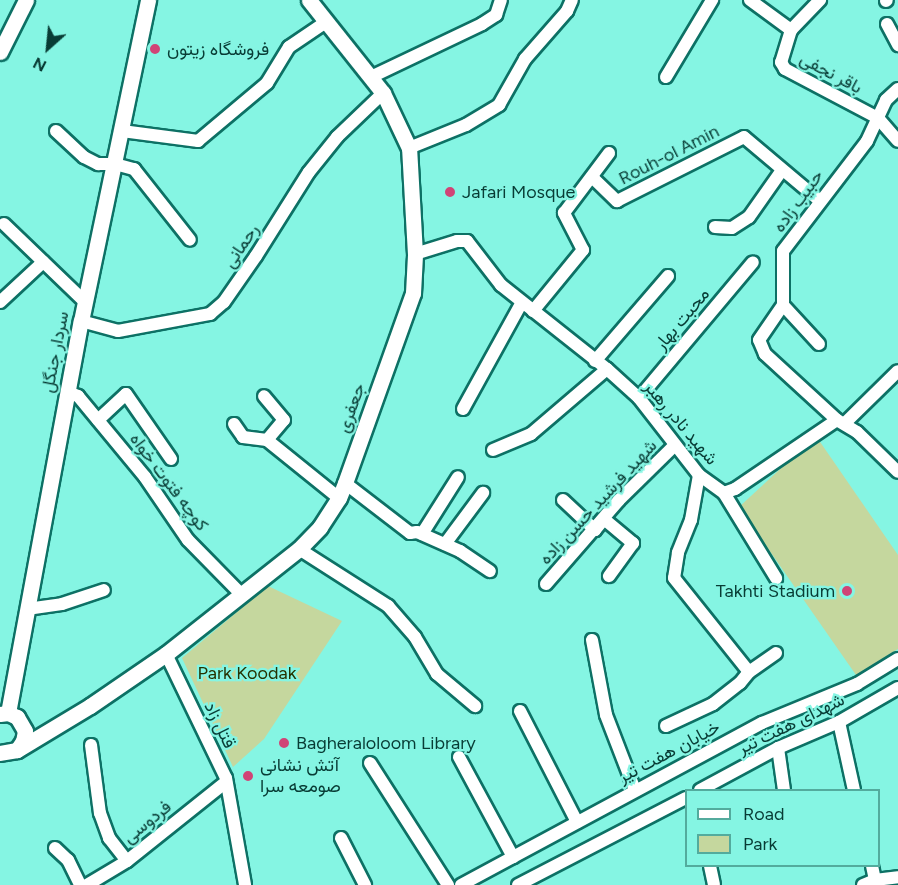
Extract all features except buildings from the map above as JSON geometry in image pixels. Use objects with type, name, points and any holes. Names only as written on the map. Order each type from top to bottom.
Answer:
[{"type":"main road","points":[[0,52],[26,0]]},
{"type":"main road","name":"سردار جنگل","points":[[17,750],[25,736],[10,716],[27,609],[81,321],[148,0]]},
{"type":"main road","name":"جعفری","points":[[17,750],[90,706],[166,654],[299,549],[320,527],[339,498],[345,483],[413,293],[415,254],[410,148],[383,93],[309,0]]},
{"type":"main road","points":[[10,716],[56,725]]},
{"type":"main road","points":[[0,753],[17,750]]},
{"type":"street","points":[[371,77],[482,24],[496,15],[501,0]]},
{"type":"street","points":[[410,148],[466,125],[499,105],[525,59],[567,11],[572,0]]},
{"type":"street","points":[[666,77],[712,0]]},
{"type":"street","name":"باقر نجفی","points":[[750,0],[791,30],[781,62],[785,69],[878,118]]},
{"type":"street","points":[[791,30],[820,0]]},
{"type":"street","points":[[122,131],[198,141],[267,83],[289,46],[326,22]]},
{"type":"street","points":[[887,24],[898,45]]},
{"type":"street","name":"حبیب زاده","points":[[783,305],[783,251],[867,141],[886,100],[898,89]]},
{"type":"street","name":"رحمانی","points":[[81,321],[118,331],[210,314],[224,302],[309,172],[337,137],[383,93]]},
{"type":"street","points":[[878,118],[898,141]]},
{"type":"street","points":[[56,131],[84,157],[98,164],[115,164],[134,169],[190,240]]},
{"type":"street","name":"Rouh-ol Amin","points":[[592,177],[617,201],[744,137],[819,201]]},
{"type":"street","name":"Rouh-ol Amin","points":[[533,311],[583,250],[564,213],[609,153]]},
{"type":"street","points":[[715,227],[732,228],[749,217],[782,170]]},
{"type":"street","points":[[4,224],[85,302]]},
{"type":"street","name":"شهید نادر رهبر","points":[[415,254],[457,241],[467,241],[501,285],[607,369],[639,398],[699,476],[724,493]]},
{"type":"street","points":[[0,302],[43,262]]},
{"type":"street","name":"محبت بهار","points":[[639,398],[753,262]]},
{"type":"street","points":[[595,361],[668,276]]},
{"type":"street","points":[[463,409],[522,302]]},
{"type":"street","points":[[819,344],[783,305],[759,340],[765,354],[898,472]]},
{"type":"street","points":[[493,450],[531,434],[607,369]]},
{"type":"street","points":[[776,578],[724,493],[735,489],[841,421],[898,371]]},
{"type":"street","name":"کوچه فتوت خواه","points":[[68,392],[78,396],[145,477],[188,540],[242,595]]},
{"type":"street","points":[[98,420],[126,394],[171,459]]},
{"type":"street","points":[[264,396],[284,420],[267,440]]},
{"type":"street","points":[[234,424],[243,437],[267,440],[339,498]]},
{"type":"street","name":"شهید فرشید حسن زاده","points":[[546,584],[619,500],[675,445]]},
{"type":"street","points":[[699,476],[691,520],[678,554],[674,578],[749,672]]},
{"type":"street","points":[[422,534],[458,477]]},
{"type":"street","points":[[345,483],[410,533],[422,534],[445,544],[490,571]]},
{"type":"street","points":[[445,544],[483,493]]},
{"type":"street","points":[[563,500],[595,530]]},
{"type":"street","points":[[604,519],[633,543],[609,576]]},
{"type":"street","points":[[299,549],[388,606],[415,637],[437,674],[475,706]]},
{"type":"street","points":[[27,609],[62,604],[104,590]]},
{"type":"street","points":[[592,640],[606,715],[635,789]]},
{"type":"street","points":[[666,726],[713,704],[740,683],[749,672],[776,653]]},
{"type":"street","name":"قتل زاد","points":[[166,654],[226,782],[245,885]]},
{"type":"street","name":"خیابان هفت تیر","points":[[461,885],[635,789],[762,723],[857,684],[898,659]]},
{"type":"street","name":"شهدای هفت تیر","points":[[702,789],[778,748],[839,722],[898,688]]},
{"type":"street","points":[[520,711],[576,822]]},
{"type":"street","points":[[839,722],[854,789]]},
{"type":"street","points":[[91,745],[100,813],[109,838],[127,861]]},
{"type":"street","points":[[778,748],[784,789]]},
{"type":"street","points":[[459,757],[513,857]]},
{"type":"street","points":[[370,762],[448,885]]},
{"type":"street","name":"فردوسی","points":[[87,885],[127,861],[226,782]]},
{"type":"street","points":[[523,884],[685,799]]},
{"type":"street","points":[[341,837],[365,885]]},
{"type":"street","points":[[55,848],[68,860],[80,885]]},
{"type":"street","points":[[710,867],[714,885]]},
{"type":"street","points":[[872,867],[875,880]]},
{"type":"street","points":[[863,885],[875,880],[898,877]]},
{"type":"green space","name":"Takhti Stadium","points":[[816,436],[898,555],[898,649],[856,675],[739,507]]},
{"type":"green space","name":"Park Koodak","points":[[268,586],[342,621],[264,739],[233,767],[182,658]]},
{"type":"place","name":"فروشگاه زیتون","points":[[155,49]]},
{"type":"place","name":"Jafari Mosque","points":[[450,192]]},
{"type":"place","name":"Takhti Stadium","points":[[847,591]]},
{"type":"place","name":"Bagheraloloom Library","points":[[284,743]]},
{"type":"place","name":"آتش نشانی صومعه سرا","points":[[248,776]]}]
